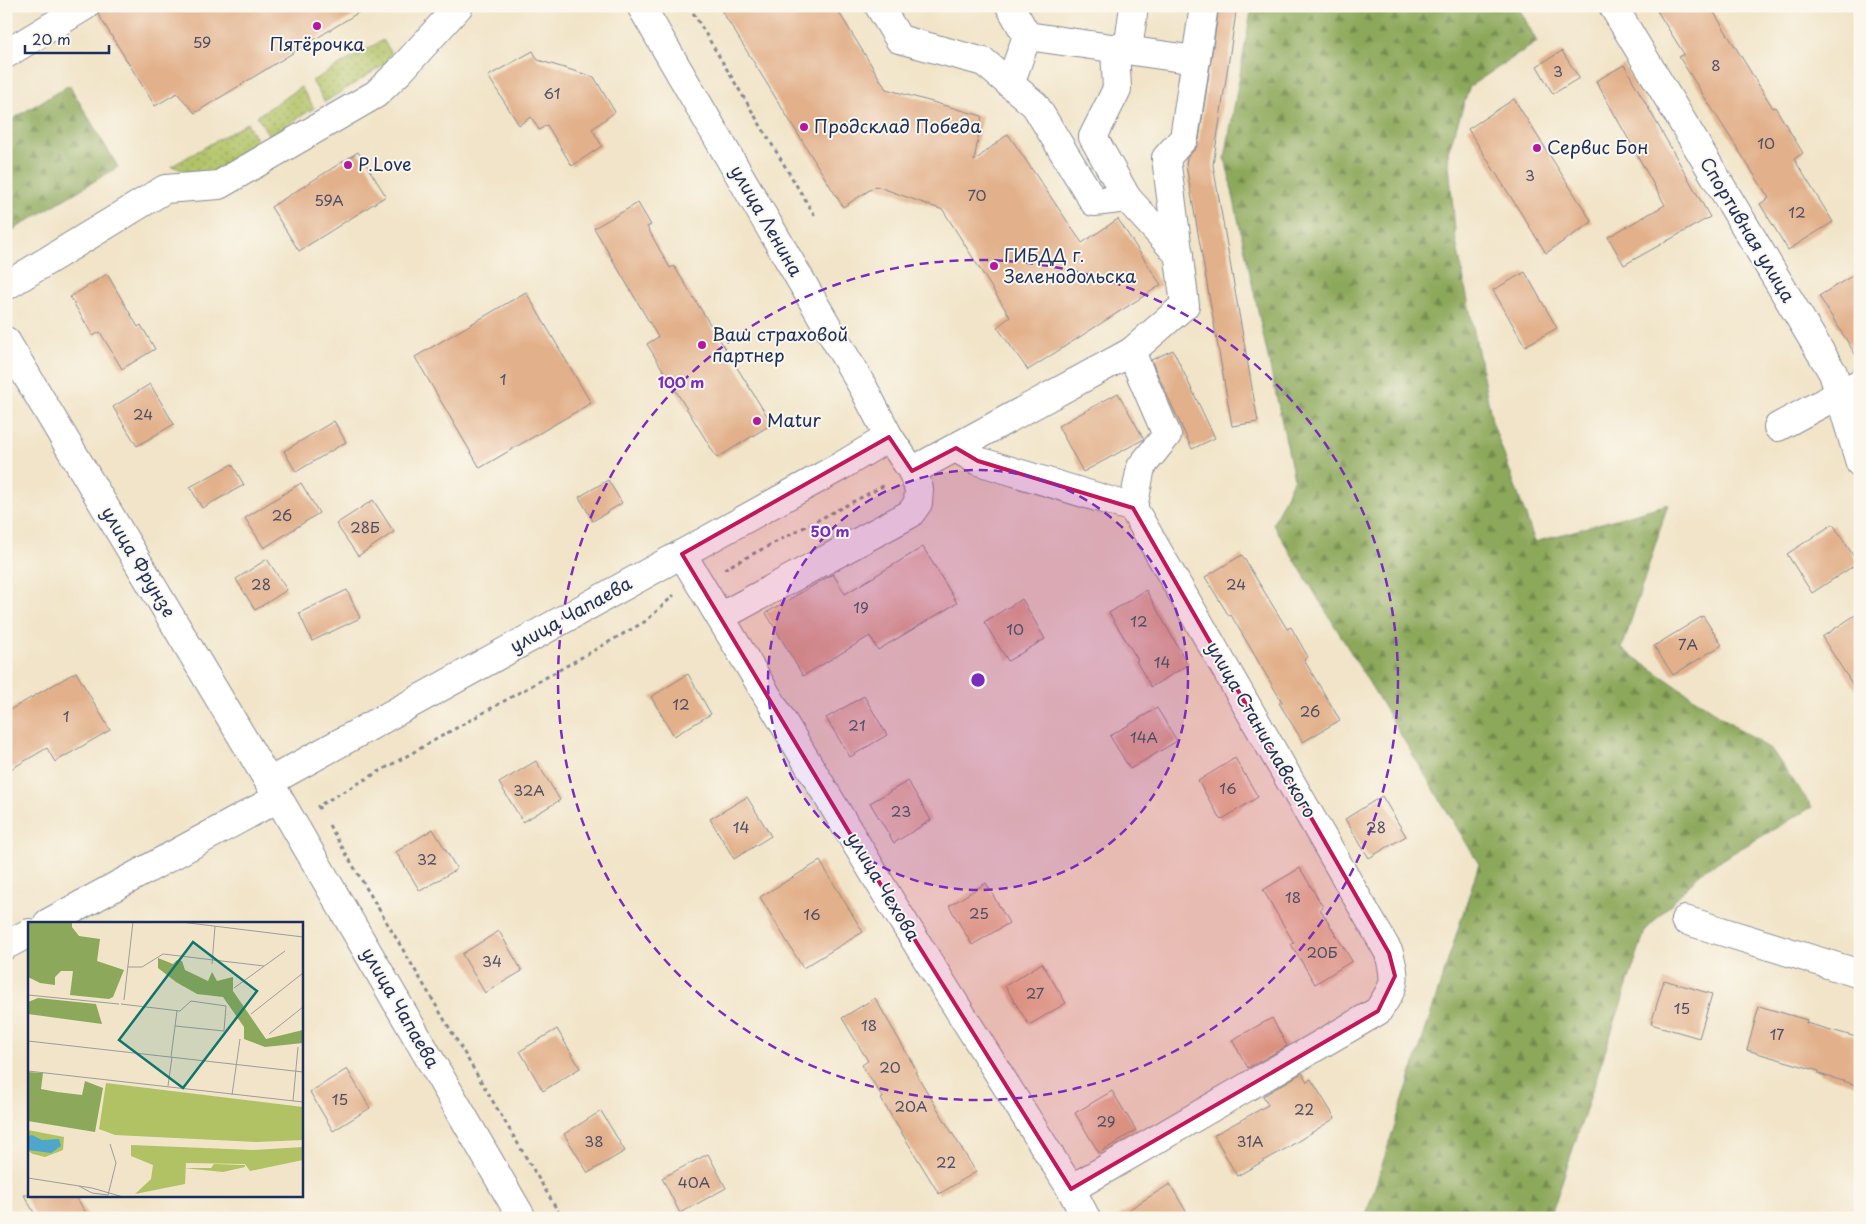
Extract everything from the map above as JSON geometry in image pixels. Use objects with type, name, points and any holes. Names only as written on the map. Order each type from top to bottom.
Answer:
[{"type":"street","points":[[6,54],[85,6]]},
{"type":"street","points":[[6,286],[165,188],[220,185],[376,94],[400,72],[459,6]]},
{"type":"street","name":"улица Ленина","points":[[641,6],[864,389],[889,437],[912,471],[919,489],[918,503],[910,514],[720,617]]},
{"type":"street","points":[[880,6],[899,39],[984,62],[1035,105],[1094,202],[1127,198]]},
{"type":"street","points":[[1010,6],[1028,36]]},
{"type":"street","points":[[1134,6],[1122,49],[1117,89],[1093,137],[1127,198],[1179,255]]},
{"type":"street","points":[[912,471],[1131,352],[1185,305],[1166,158],[1184,138],[1204,6]]},
{"type":"street","name":"Спортивная улица","points":[[1613,6],[1833,372],[1850,388],[1860,463]]},
{"type":"street","points":[[1010,84],[1028,36]]},
{"type":"street","points":[[1028,36],[1196,60]]},
{"type":"street","name":"улица Фрунзе","points":[[6,341],[274,790]]},
{"type":"street","points":[[956,448],[978,461],[1133,508],[1141,467],[1167,435],[1131,352]]},
{"type":"street","points":[[1778,427],[1850,388]]},
{"type":"street","name":"улица Чапаева","points":[[50,922],[682,554],[841,466],[889,437]]},
{"type":"street","name":"улица Станиславского","points":[[1071,1189],[1378,1010],[1390,992],[1395,976],[1389,953],[1133,508]]},
{"type":"street","name":"улица Чехова","points":[[682,554],[893,905],[1071,1189],[1086,1218]]},
{"type":"street","name":"улица Чапаева","points":[[274,790],[522,1218]]},
{"type":"street","points":[[1685,920],[1860,974]]},
{"type":"street","points":[[6,945],[28,934]]},
{"type":"path","points":[[690,6],[816,218]]},
{"type":"path","points":[[323,814],[318,806],[646,620],[670,597],[912,471]]},
{"type":"path","points":[[328,823],[562,1218]]},
{"type":"highlighted area","points":[[889,437],[912,471],[956,448],[978,461],[1133,508],[1389,953],[1395,976],[1378,1011],[1071,1189],[893,905],[682,554]]},
{"type":"green space","points":[[1252,6],[1518,6],[1537,42],[1470,86],[1448,152],[1456,241],[1492,421],[1535,542],[1668,504],[1622,649],[1773,752],[1812,807],[1702,871],[1645,931],[1550,1218],[1365,1218],[1479,864],[1273,524],[1294,478],[1225,158]]},
{"type":"green space","points":[[383,40],[391,52],[387,63],[325,102],[312,81]]},
{"type":"green space","points":[[69,85],[118,167],[6,234],[6,123]]},
{"type":"green space","points":[[301,87],[314,108],[269,136],[257,116]]},
{"type":"green space","points":[[247,123],[257,141],[209,174],[185,171],[172,166]]},
{"type":"building","points":[[101,6],[369,6],[195,113],[177,93],[155,106],[98,14]]},
{"type":"building","points":[[719,6],[835,6],[886,89],[982,116],[974,161],[1008,134],[1082,243],[1118,219],[1161,285],[1028,370],[997,327],[1010,317],[943,210],[876,186],[843,207]]},
{"type":"building","points":[[1219,6],[1237,6],[1213,165],[1258,422],[1232,426],[1186,165],[1187,158],[1196,148],[1199,140]]},
{"type":"building","points":[[1654,6],[1710,6],[1803,153],[1794,159],[1833,222],[1788,250],[1760,204],[1769,198],[1679,57],[1684,54]]},
{"type":"building","points":[[533,51],[538,60],[594,77],[615,112],[592,129],[602,146],[572,166],[547,125],[539,130],[531,117],[519,125],[488,76]]},
{"type":"building","points":[[1562,51],[1579,78],[1553,94],[1537,66]]},
{"type":"building","points":[[1624,65],[1710,217],[1624,265],[1608,237],[1665,205],[1596,81]]},
{"type":"building","points":[[1514,99],[1592,222],[1546,253],[1468,129]]},
{"type":"building","points":[[358,152],[386,196],[299,251],[271,207]]},
{"type":"building","points":[[638,203],[651,225],[647,227],[670,268],[674,266],[772,424],[717,458],[647,344],[658,337],[594,228]]},
{"type":"building","points":[[1860,271],[1860,362],[1819,296]]},
{"type":"building","points":[[1525,272],[1557,328],[1525,346],[1493,290]]},
{"type":"building","points":[[107,274],[138,327],[141,325],[155,349],[122,369],[100,332],[93,336],[70,297]]},
{"type":"building","points":[[526,292],[591,403],[480,468],[415,357]]},
{"type":"building","points":[[1173,350],[1215,438],[1192,449],[1151,360]]},
{"type":"building","points":[[150,384],[174,424],[137,446],[113,407]]},
{"type":"building","points":[[1118,393],[1144,439],[1083,472],[1058,426]]},
{"type":"building","points":[[334,421],[346,442],[296,472],[284,451]]},
{"type":"building","points":[[232,464],[244,485],[202,508],[190,487]]},
{"type":"building","points":[[608,480],[622,503],[593,521],[579,497]]},
{"type":"building","points":[[301,483],[319,513],[264,548],[245,518]]},
{"type":"building","points":[[373,500],[394,532],[358,556],[336,524]]},
{"type":"building","points":[[1833,524],[1858,563],[1812,593],[1787,554]]},
{"type":"building","points":[[923,547],[957,603],[878,650],[870,636],[803,676],[766,613],[833,574],[845,594]]},
{"type":"building","points":[[1242,555],[1287,629],[1291,627],[1308,657],[1304,660],[1340,720],[1303,742],[1279,703],[1282,702],[1231,615],[1229,616],[1205,577]]},
{"type":"building","points":[[267,559],[287,590],[255,610],[236,579]]},
{"type":"building","points":[[347,590],[360,618],[312,641],[299,613]]},
{"type":"building","points":[[1146,590],[1188,665],[1151,687],[1136,661],[1138,660],[1109,613]]},
{"type":"building","points":[[1022,599],[1045,639],[1008,661],[984,622]]},
{"type":"building","points":[[1860,612],[1860,696],[1822,637]]},
{"type":"building","points":[[1703,616],[1722,645],[1673,675],[1654,646]]},
{"type":"building","points":[[76,672],[110,730],[55,762],[47,748],[6,772],[6,712]]},
{"type":"building","points":[[688,674],[711,714],[674,736],[651,697]]},
{"type":"building","points":[[864,696],[887,735],[850,757],[826,718]]},
{"type":"building","points":[[1157,708],[1177,741],[1130,769],[1110,736]]},
{"type":"building","points":[[1235,758],[1258,797],[1221,820],[1198,781]]},
{"type":"building","points":[[536,761],[560,800],[523,822],[499,783]]},
{"type":"building","points":[[908,781],[931,820],[894,843],[870,803]]},
{"type":"building","points":[[1382,796],[1406,836],[1369,858],[1345,819]]},
{"type":"building","points":[[747,797],[771,836],[734,859],[710,819]]},
{"type":"building","points":[[433,829],[457,869],[420,891],[396,852]]},
{"type":"building","points":[[820,861],[863,932],[803,968],[760,897]]},
{"type":"building","points":[[1300,868],[1323,907],[1320,909],[1352,961],[1315,984],[1291,944],[1294,943],[1263,890]]},
{"type":"building","points":[[986,883],[1009,923],[972,945],[949,906]]},
{"type":"building","points":[[499,931],[522,971],[485,993],[462,954]]},
{"type":"building","points":[[1042,963],[1066,1003],[1029,1025],[1005,986]]},
{"type":"building","points":[[1664,980],[1712,994],[1699,1038],[1651,1024]]},
{"type":"building","points":[[875,998],[917,1071],[915,1072],[976,1172],[939,1194],[862,1065],[868,1061],[842,1018]]},
{"type":"building","points":[[1759,1006],[1807,1020],[1806,1023],[1860,1038],[1860,1086],[1819,1074],[1819,1071],[1747,1050]]},
{"type":"building","points":[[1272,1018],[1287,1046],[1248,1068],[1232,1040]]},
{"type":"building","points":[[557,1029],[580,1068],[543,1091],[520,1051]]},
{"type":"building","points":[[347,1069],[370,1108],[333,1131],[310,1092]]},
{"type":"building","points":[[1302,1073],[1307,1082],[1311,1079],[1335,1118],[1237,1176],[1214,1135],[1268,1105],[1263,1096]]},
{"type":"building","points":[[1112,1091],[1136,1130],[1099,1153],[1075,1113]]},
{"type":"building","points":[[601,1111],[625,1151],[588,1173],[564,1134]]},
{"type":"building","points":[[708,1154],[726,1188],[680,1213],[662,1178]]},
{"type":"building","points":[[1170,1184],[1190,1218],[1115,1218]]},
{"type":"building","points":[[24,1195],[76,1196],[89,1218],[37,1218]]},
{"type":"place","name":"Пятёрочка","points":[[317,26]]},
{"type":"place","name":"Продсклад Победа","points":[[804,127]]},
{"type":"place","name":"Сервис Бон","points":[[1537,148]]},
{"type":"place","name":"P.Love","points":[[348,165]]},
{"type":"place","name":"ГИБДД г. Зеленодольска","points":[[994,266]]},
{"type":"place","name":"Ваш страховой партнер","points":[[702,345]]},
{"type":"place","name":"Matur","points":[[757,421]]}]
